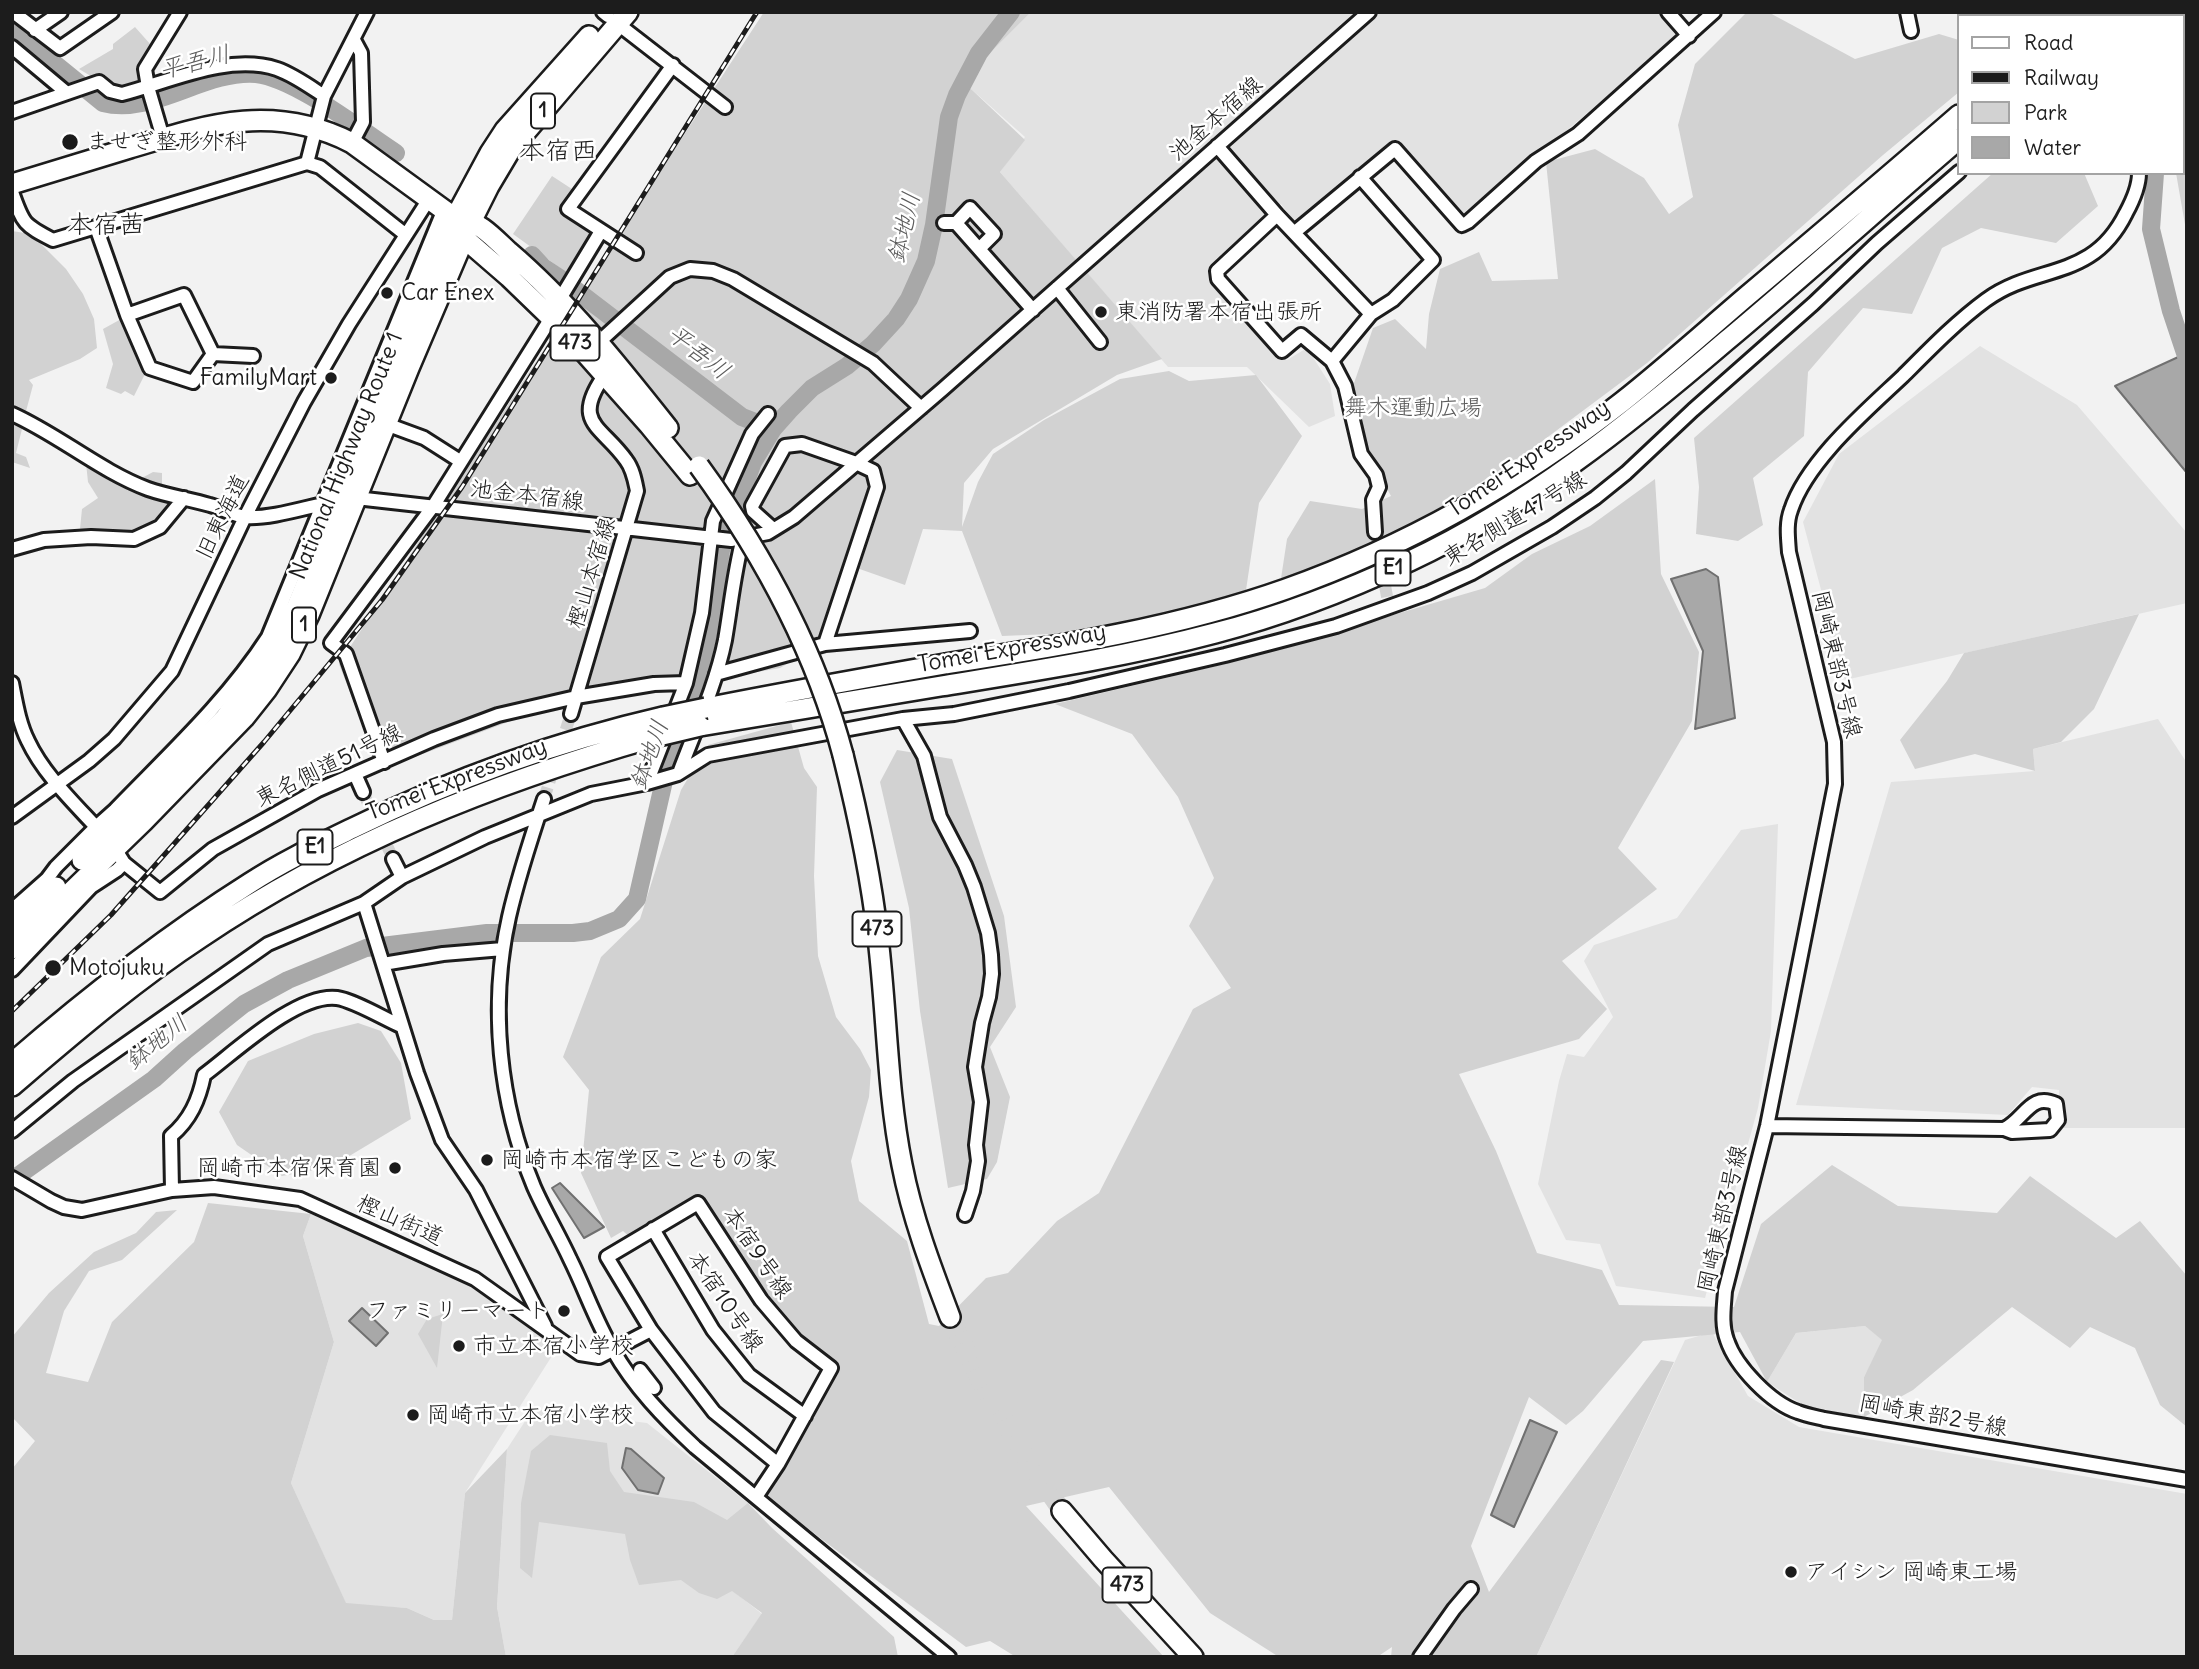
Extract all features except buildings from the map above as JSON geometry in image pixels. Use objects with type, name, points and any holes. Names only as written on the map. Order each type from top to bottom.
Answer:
[{"type":"highway","name":"National Highway Route 1","points":[[12,949],[110,844],[164,776],[225,718],[275,648],[277,633],[297,606],[339,500],[381,379],[420,285],[453,217],[506,130],[614,15]]},
{"type":"highway","name":"Tomei Expressway","points":[[12,1086],[85,1024],[199,938],[323,864],[386,833],[457,803],[519,779],[654,737],[703,717],[837,683],[1027,652],[1182,620],[1288,588],[1387,547],[1486,495],[1543,459],[1612,409],[1958,116]]},
{"type":"highway","name":"473","points":[[12,184],[161,129],[247,120],[281,121],[317,128],[352,144],[453,217],[523,263],[561,297],[604,337],[694,471]]},
{"type":"highway","name":"Tomei Expressway","points":[[12,1063],[80,1004],[195,919],[252,881],[387,811],[499,764],[584,736],[663,717],[703,717],[1051,669],[1138,652],[1218,633],[1284,611],[1410,561],[1466,532],[1529,494],[1603,442],[1755,317],[1958,140]]},
{"type":"highway","name":"National Highway Route 1","points":[[12,928],[110,844],[144,821],[221,743],[267,689],[290,654],[309,615],[339,500],[386,425],[453,217]]},
{"type":"highway","name":"473","points":[[453,217],[729,507],[772,578],[815,668],[832,715],[838,757],[857,813],[878,935],[892,1105],[902,1166],[923,1245],[950,1317]]},
{"type":"highway","name":"473","points":[[1062,1511],[1193,1657]]},
{"type":"street","points":[[13,12],[60,48],[112,12]]},
{"type":"street","points":[[35,30],[61,12]]},
{"type":"street","points":[[161,129],[145,69],[180,12]]},
{"type":"street","points":[[307,163],[324,96],[367,12]]},
{"type":"street","name":"池金本宿線","points":[[1057,288],[1369,12]]},
{"type":"street","points":[[1668,12],[1689,36]]},
{"type":"street","points":[[1295,232],[1395,149],[1462,225],[1468,222],[1536,161],[1577,134],[1714,12]]},
{"type":"street","points":[[1907,12],[1911,31]]},
{"type":"street","points":[[614,15],[725,107]]},
{"type":"street","points":[[352,144],[363,122],[361,53],[354,40]]},
{"type":"street","points":[[12,47],[70,92]]},
{"type":"street","points":[[12,112],[99,82],[110,91],[122,94],[229,65],[256,65],[279,69],[324,96]]},
{"type":"street","points":[[636,253],[568,209],[673,65]]},
{"type":"street","points":[[1217,146],[1277,215],[1371,314]]},
{"type":"street","points":[[12,192],[21,219],[29,227],[53,240],[307,163],[320,167],[406,235]]},
{"type":"street","name":"東名側道47号線","points":[[12,1131],[73,1081],[268,944],[364,903],[402,877],[539,814],[591,794],[678,774],[708,755],[1069,691],[1226,655],[1336,626],[1428,593],[1472,573],[1552,527],[1626,473],[1877,243],[1958,173]]},
{"type":"street","name":"岡崎東部3号線","points":[[1723,1318],[1725,1291],[1768,1126],[1835,784],[1834,742],[1789,552],[1790,511],[1801,488],[1853,424],[1942,338],[1987,299],[2010,287],[2074,265],[2104,247],[2127,210],[2139,175]]},
{"type":"street","points":[[1332,361],[1371,314],[1393,300],[1433,260],[1360,177]]},
{"type":"street","points":[[979,249],[994,234],[970,208],[950,223],[979,249],[1033,310]]},
{"type":"street","points":[[1277,215],[1217,271],[1218,279],[1282,351],[1301,335],[1332,361],[1345,386],[1361,454],[1376,475],[1379,487],[1373,500],[1375,532]]},
{"type":"street","name":"旧東海道","points":[[12,817],[89,761],[114,739],[172,671],[245,517],[349,324],[406,235],[453,217]]},
{"type":"street","points":[[96,227],[127,315],[150,368],[193,382],[214,354]]},
{"type":"street","points":[[561,297],[601,231]]},
{"type":"street","points":[[604,337],[670,277],[690,269],[713,271],[733,279],[873,363],[921,408]]},
{"type":"street","points":[[678,774],[716,674],[735,571],[737,539],[773,529],[794,517],[1057,288],[1100,342]]},
{"type":"street","points":[[127,315],[184,295],[214,354]]},
{"type":"street","points":[[384,762],[346,654],[331,643],[434,505],[551,318]]},
{"type":"street","points":[[214,354],[253,356]]},
{"type":"street","name":"樫山本宿線","points":[[570,714],[637,491],[626,460],[594,426],[590,412],[591,399],[604,376]]},
{"type":"street","points":[[12,414],[33,423],[148,489],[245,517]]},
{"type":"street","points":[[647,783],[686,683],[702,613],[713,522],[752,434],[768,414]]},
{"type":"street","points":[[386,425],[424,438],[460,461]]},
{"type":"street","points":[[773,529],[752,506],[785,446],[802,444],[873,471],[877,487],[825,644]]},
{"type":"street","points":[[12,549],[44,540],[134,538],[160,527],[184,498]]},
{"type":"street","name":"池金本宿線","points":[[245,517],[279,513],[339,500],[434,505],[737,539]]},
{"type":"street","points":[[716,674],[825,644],[970,631]]},
{"type":"street","points":[[12,970],[91,887],[117,870],[110,844],[115,810],[226,695],[277,633]]},
{"type":"street","points":[[12,683],[19,716],[29,743],[57,783],[110,844]]},
{"type":"street","name":"東名側道51号線","points":[[110,844],[160,892],[213,849],[318,790],[434,739],[498,715],[576,697],[654,684],[686,683]]},
{"type":"street","points":[[903,719],[924,756],[940,817],[974,887],[988,933],[991,955],[989,998],[975,1067],[981,1102],[976,1145],[978,1161],[973,1191],[965,1215]]},
{"type":"street","points":[[164,776],[169,754]]},
{"type":"street","points":[[355,774],[363,792]]},
{"type":"street","points":[[544,799],[509,915],[503,947],[499,1016],[507,1101],[535,1188],[612,1350],[668,1422],[949,1657]]},
{"type":"street","points":[[12,910],[71,853],[110,844]]},
{"type":"street","points":[[393,859],[402,877]]},
{"type":"street","points":[[364,903],[401,1026],[442,1140],[476,1190],[547,1330]]},
{"type":"street","points":[[383,964],[503,947]]},
{"type":"street","points":[[172,1190],[171,1136],[184,1125],[200,1096],[204,1075],[293,1008],[318,998],[339,998],[401,1026]]},
{"type":"street","points":[[1768,1126],[2004,1129]]},
{"type":"street","name":"樫山街道","points":[[12,1178],[64,1207],[82,1210],[172,1190],[214,1186],[300,1199],[475,1279],[580,1354],[599,1357],[612,1350]]},
{"type":"street","name":"本宿9号線","points":[[651,1330],[607,1257],[698,1203],[761,1300],[796,1341],[831,1368],[778,1464]]},
{"type":"street","name":"本宿10号線","points":[[653,1229],[713,1330],[749,1374],[805,1416]]},
{"type":"street","name":"岡崎東部2号線","points":[[1723,1318],[1727,1340],[1741,1367],[1774,1398],[1796,1412],[2187,1480]]},
{"type":"street","points":[[612,1350],[651,1330],[714,1412],[778,1464],[756,1497]]},
{"type":"street","points":[[640,1370],[654,1388]]},
{"type":"street","points":[[1420,1657],[1471,1589]]},
{"type":"shaded area","points":[[1031,12],[1657,12],[1677,37],[1460,221],[1392,148],[1297,225],[1281,204],[1210,272],[1264,343],[1287,360],[1307,348],[1330,384],[1335,416],[1309,427],[1247,367],[1168,367],[1000,172],[1025,137],[970,88],[988,55]]},
{"type":"shaded area","points":[[1980,346],[2077,405],[2187,533],[2187,603],[1845,680],[1803,522],[1839,454]]},
{"type":"shaded area","points":[[2158,719],[2187,763],[2187,1128],[2060,1128],[2059,1090],[2032,1087],[2008,1115],[1796,1105],[1891,782],[2035,771],[2033,749]]},
{"type":"shaded area","points":[[1778,824],[1771,1031],[1758,1108],[1705,1298],[1616,1286],[1600,1244],[1566,1240],[1538,1184],[1567,1054],[1584,1057],[1613,1017],[1584,961],[1594,945],[1677,918],[1741,830]]},
{"type":"shaded area","name":"岡崎市立本宿小学校","points":[[311,1214],[469,1282],[557,1348],[465,1493],[452,1620],[434,1620],[407,1608],[346,1604],[291,1483],[334,1342],[303,1236]]},
{"type":"shaded area","points":[[1865,1326],[1883,1340],[1864,1377],[1864,1417],[1806,1407],[1767,1382],[1796,1333]]},
{"type":"shaded area","name":"アイシン 岡崎東工場","points":[[1712,1332],[1748,1396],[1799,1427],[2187,1494],[2187,1657],[1536,1657],[1685,1340]]},
{"type":"shaded area","points":[[533,1409],[647,1423],[748,1503],[732,1590],[762,1614],[732,1657],[506,1657],[497,1607],[507,1449]]},
{"type":"green space","points":[[764,12],[1031,12],[988,55],[970,88],[1025,140],[1000,172],[1162,359],[1117,375],[993,449],[964,483],[962,527],[978,482],[993,454],[1044,420],[1120,379],[1169,371],[1189,381],[1256,375],[1302,436],[1259,503],[1246,590],[1185,611],[1051,634],[1002,636],[962,531],[923,529],[905,585],[854,567],[832,638],[780,668],[540,710],[380,770],[339,664]]},
{"type":"green space","name":"舞木運動広場","points":[[1747,12],[1768,12],[1855,59],[1939,34],[1958,40],[1958,93],[1883,155],[1647,363],[1529,451],[1452,501],[1349,556],[1280,585],[1287,539],[1310,501],[1362,509],[1391,496],[1363,445],[1353,386],[1373,328],[1395,319],[1426,349],[1429,314],[1440,269],[1479,252],[1492,281],[1558,279],[1546,162],[1595,149],[1644,178],[1669,214],[1693,197],[1678,125],[1695,64]]},
{"type":"green space","points":[[2180,12],[2187,12],[2187,236],[2176,175],[2185,175],[2185,14]]},
{"type":"green space","points":[[135,27],[151,45],[138,68],[141,83],[117,84],[105,75],[94,78],[79,69],[113,49],[113,44]]},
{"type":"green space","points":[[1991,175],[2085,175],[2098,206],[2056,243],[1981,228],[1942,248],[1912,314],[1863,308],[1808,372],[1804,436],[1753,478],[1763,525],[1738,541],[1696,534],[1699,487],[1694,438]]},
{"type":"green space","points":[[552,176],[575,191],[560,211],[596,237],[571,276],[513,234]]},
{"type":"green space","points":[[12,231],[31,234],[66,269],[83,294],[94,319],[97,348],[80,359],[29,380],[33,385],[25,415],[12,409]]},
{"type":"green space","points":[[123,318],[146,372],[134,396],[125,391],[121,394],[106,388],[113,364],[103,329]]},
{"type":"green space","points":[[12,422],[23,425],[16,453],[26,457],[30,468],[12,462]]},
{"type":"green space","points":[[86,463],[127,486],[153,472],[162,473],[162,499],[175,501],[155,524],[129,534],[80,529],[82,509],[98,498],[88,482]]},
{"type":"green space","points":[[1655,479],[1661,574],[1699,652],[1692,721],[1618,848],[1657,889],[1562,961],[1607,1009],[1579,1039],[1459,1074],[1496,1151],[1537,1253],[1602,1270],[1619,1305],[1734,1307],[1761,1224],[1832,1165],[1898,1206],[1997,1213],[2030,1176],[2116,1238],[2140,1221],[2187,1276],[2187,1427],[2160,1405],[2135,1348],[2090,1327],[2070,1348],[2012,1307],[1913,1390],[1864,1417],[1864,1377],[1882,1340],[1865,1326],[1796,1333],[1767,1382],[1740,1332],[1643,1341],[1583,1411],[1566,1425],[1529,1397],[1471,1546],[1489,1592],[1661,1360],[1674,1362],[1536,1657],[1391,1657],[1392,1647],[1377,1657],[1279,1657],[1210,1613],[1109,1487],[1026,1506],[1164,1657],[1016,1657],[990,1641],[966,1647],[764,1494],[834,1367],[799,1338],[764,1298],[700,1199],[632,1239],[623,1231],[611,1238],[581,1173],[589,1090],[563,1057],[601,957],[640,919],[681,790],[708,745],[791,722],[804,768],[817,787],[814,876],[818,956],[836,1017],[860,1049],[871,1070],[869,1097],[851,1161],[859,1201],[907,1241],[929,1324],[939,1326],[986,1278],[1008,1273],[1057,1221],[1099,1193],[1193,1009],[1231,988],[1189,926],[1214,878],[1178,797],[1132,734],[1055,704],[1229,663],[1485,588],[1532,554],[1590,526]]},
{"type":"green space","points":[[2139,614],[2094,709],[2061,742],[2033,749],[2035,771],[1975,754],[1915,769],[1900,740],[1947,681],[1964,653]]},
{"type":"green space","points":[[897,750],[952,759],[1004,916],[1016,1007],[990,1047],[1010,1097],[997,1162],[987,1179],[948,1188],[920,1011],[909,908],[880,782]]},
{"type":"green space","points":[[358,1023],[381,1031],[401,1063],[411,1119],[331,1167],[282,1176],[237,1145],[219,1112],[248,1061],[314,1034]]},
{"type":"green space","points":[[208,1203],[311,1214],[303,1236],[334,1342],[291,1483],[346,1603],[407,1608],[434,1620],[452,1620],[465,1493],[507,1449],[497,1607],[506,1657],[12,1657],[12,1469],[35,1441],[12,1417],[12,1337],[49,1293],[94,1252],[136,1233],[156,1212],[177,1210],[122,1260],[89,1271],[64,1311],[46,1373],[88,1382],[112,1322],[194,1242]]},
{"type":"green space","points":[[443,1314],[437,1368],[418,1334],[427,1319]]},
{"type":"green space","points":[[550,1435],[607,1443],[610,1471],[624,1492],[694,1502],[727,1520],[748,1503],[772,1528],[894,1637],[898,1657],[732,1657],[762,1613],[732,1591],[717,1599],[699,1593],[681,1580],[639,1585],[625,1534],[539,1522],[532,1578],[520,1568],[521,1503],[531,1451]]},
{"type":"water","points":[[2187,353],[2187,473],[2115,386]]},
{"type":"water","points":[[1706,569],[1718,577],[1735,718],[1695,729],[1703,651],[1671,579]]},
{"type":"water","points":[[560,1183],[604,1227],[584,1238],[552,1188]]},
{"type":"water","points":[[362,1308],[388,1333],[376,1346],[349,1321]]},
{"type":"water","points":[[1530,1420],[1557,1432],[1514,1527],[1491,1515]]},
{"type":"water","points":[[626,1448],[631,1449],[664,1478],[658,1494],[638,1490],[622,1468]]},
{"type":"waterway","name":"鉢地川","points":[[12,1180],[154,1079],[244,1004],[288,980],[366,948],[487,933],[590,931],[619,919],[637,899],[669,759],[688,723],[711,621],[721,550],[753,462],[773,429],[789,411],[812,388],[847,366],[873,344],[896,319],[909,299],[926,261],[934,225],[949,117],[979,53],[1011,12]]},
{"type":"waterway","name":"平吾川","points":[[12,29],[103,103],[141,103],[217,79],[256,74],[290,85],[308,95],[396,153]]},
{"type":"waterway","points":[[2155,175],[2151,229],[2171,311],[2187,359]]},
{"type":"waterway","name":"平吾川","points":[[532,255],[543,267],[742,417],[773,429]]},
{"type":"tunnel","points":[[1375,532],[1389,607]]},
{"type":"tunnel","points":[[560,747],[571,714]]},
{"type":"tunnel","points":[[544,799],[555,764]]},
{"type":"tunnel","points":[[363,792],[393,859]]},
{"type":"tunnel","points":[[950,1317],[981,1382],[1026,1458],[1062,1511]]},
{"type":"railway","points":[[12,1011],[111,915],[264,742],[382,600],[462,487],[757,12]]},
{"type":"place","name":"ませぎ整形外科","points":[[70,142]]},
{"type":"place","name":"Car Enex","points":[[387,293]]},
{"type":"place","name":"東消防署本宿出張所","points":[[1101,312]]},
{"type":"place","name":"FamilyMart","points":[[331,378]]},
{"type":"place","name":"Motojuku","points":[[53,968]]},
{"type":"place","name":"岡崎市本宿学区こどもの家","points":[[487,1160]]},
{"type":"place","name":"岡崎市本宿保育園","points":[[395,1168]]},
{"type":"place","name":"ファミリーマート","points":[[564,1311]]},
{"type":"place","name":"市立本宿小学校","points":[[459,1346]]},
{"type":"place","name":"岡崎市立本宿小学校","points":[[413,1415]]},
{"type":"place","name":"アイシン 岡崎東工場","points":[[1791,1572]]},
{"type":"district","name":"本宿西","points":[[558,152]]},
{"type":"district","name":"本宿茜","points":[[106,226]]}]
